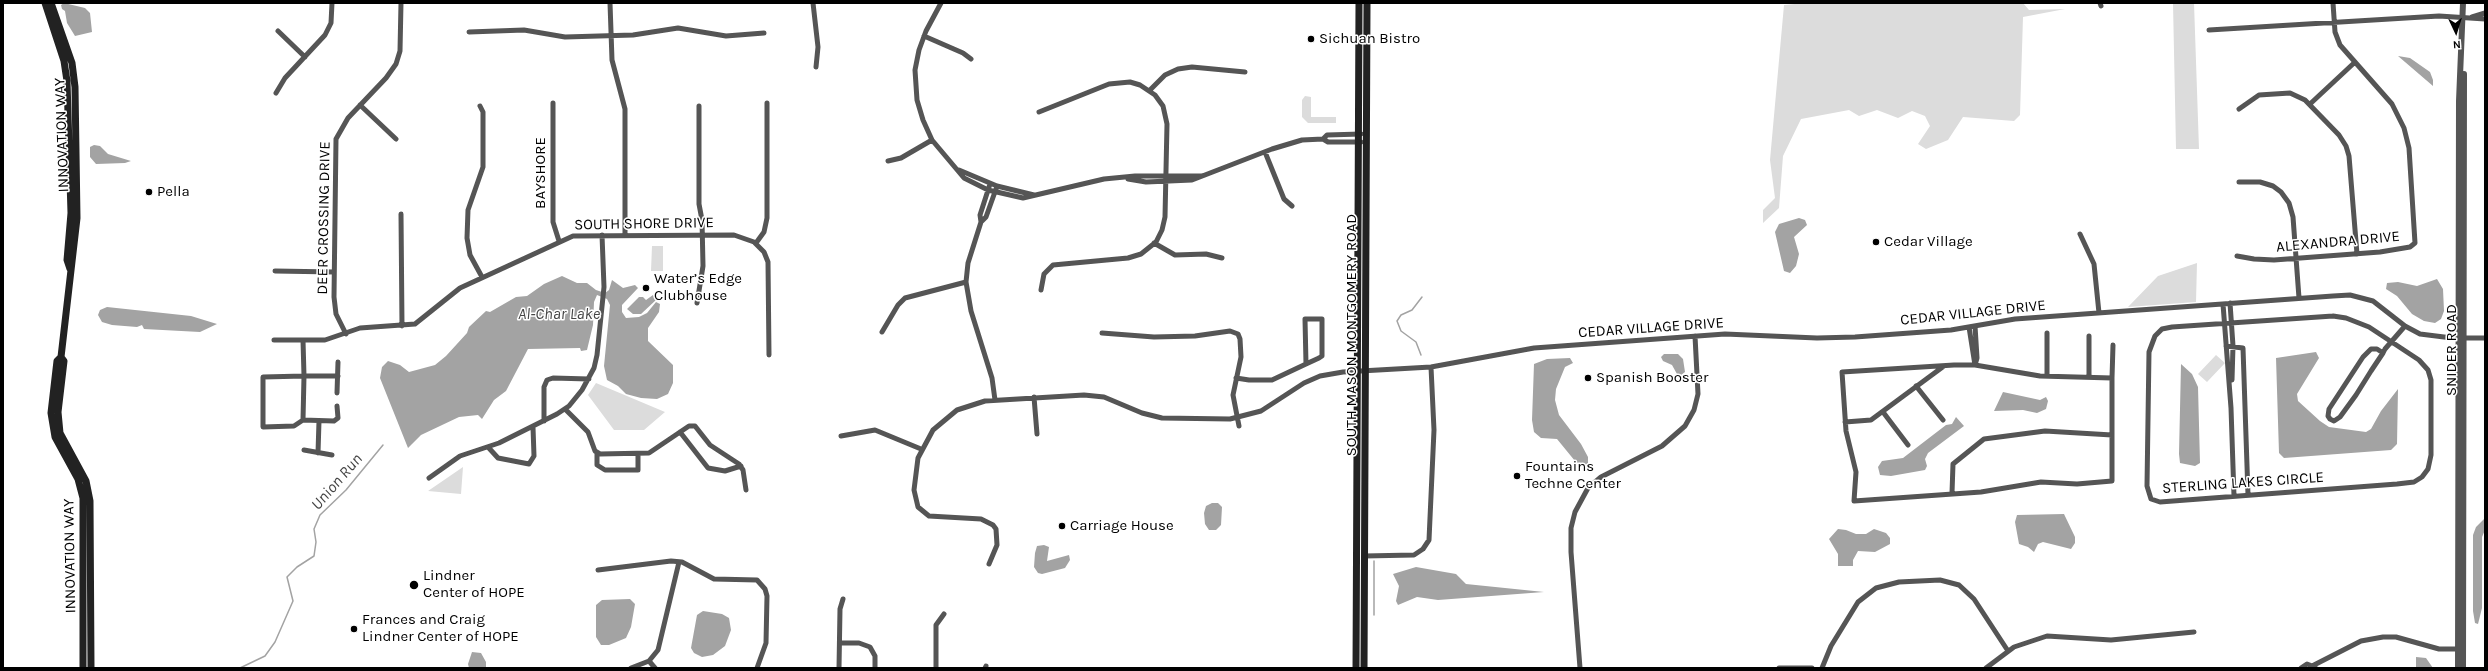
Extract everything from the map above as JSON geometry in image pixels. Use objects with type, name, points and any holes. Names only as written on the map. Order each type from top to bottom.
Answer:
[{"type":"main road","name":"INNOVATION WAY","points":[[45,3],[64,61],[67,81],[71,213],[67,260],[70,269]]},
{"type":"main road","name":"INNOVATION WAY","points":[[51,3],[72,63],[75,87],[77,218],[61,357],[64,361],[58,406],[60,433],[86,481],[90,501],[91,668]]},
{"type":"main road","name":"SOUTH MASON MONTGOMERY ROAD","points":[[1359,3],[1365,371],[1364,668]]},
{"type":"main road","name":"SOUTH MASON MONTGOMERY ROAD","points":[[1356,668],[1357,371],[1366,3]]},
{"type":"main road","name":"INNOVATION WAY","points":[[61,357],[57,361],[53,393],[52,424],[58,446],[78,479],[83,498],[83,668]]},
{"type":"street","points":[[276,93],[285,78],[328,29],[332,3]]},
{"type":"street","name":"DEER CROSSING DRIVE","points":[[346,334],[334,307],[336,139],[342,126],[386,78],[396,64],[400,51],[401,3]]},
{"type":"street","points":[[610,3],[612,60],[622,89],[625,109],[625,235]]},
{"type":"street","points":[[813,3],[818,47],[816,67]]},
{"type":"street","points":[[942,3],[924,36],[917,60],[916,90],[923,120],[932,140],[964,178],[988,190],[1023,198],[1094,181],[1127,178],[1166,179],[1202,176],[1298,141],[1323,138],[1327,135],[1362,138]]},
{"type":"street","name":"ALEXANDRA DRIVE","points":[[2237,256],[2260,260],[2357,254],[2410,247],[2416,240],[2409,148],[2404,128],[2392,104],[2354,63],[2340,45],[2334,22],[2333,3]]},
{"type":"street","name":"SNIDER ROAD","points":[[2462,3],[2463,17],[2459,101],[2462,338],[2461,649],[2463,668]]},
{"type":"street","points":[[2472,17],[2485,12]]},
{"type":"street","points":[[2209,30],[2438,16],[2485,19]]},
{"type":"street","points":[[469,32],[524,30],[566,37],[633,35],[678,28],[726,36],[764,33]]},
{"type":"street","points":[[278,31],[305,57]]},
{"type":"street","points":[[924,36],[963,52],[971,59]]},
{"type":"street","points":[[2310,104],[2354,63]]},
{"type":"street","points":[[1150,90],[1165,75],[1178,69],[1192,67],[1244,72]]},
{"type":"street","points":[[1039,112],[1116,83],[1137,84],[1150,90],[1159,100],[1166,117],[1164,224],[1154,243],[1141,254],[1128,258],[1053,265],[1044,274],[1041,290]]},
{"type":"street","points":[[2239,109],[2259,95],[2280,92],[2293,94],[2310,104],[2339,134],[2348,149],[2357,254]]},
{"type":"street","name":"BAYSHORE","points":[[552,103],[553,222],[559,241]]},
{"type":"street","points":[[767,103],[767,218],[764,232],[756,243],[765,255],[768,269],[769,355]]},
{"type":"street","points":[[360,105],[396,140]]},
{"type":"street","points":[[480,106],[483,112],[483,168],[468,210],[468,238],[470,255],[482,277]]},
{"type":"street","points":[[697,303],[702,282],[703,234],[699,204],[699,106]]},
{"type":"street","points":[[888,161],[901,158],[932,140]]},
{"type":"street","points":[[1265,152],[1284,199],[1292,206]]},
{"type":"street","points":[[958,170],[990,184],[1034,195]]},
{"type":"street","points":[[2239,182],[2267,184],[2276,188],[2286,197],[2292,210],[2299,298]]},
{"type":"street","points":[[990,184],[980,216],[981,222],[968,264],[966,282],[971,311],[992,378],[995,400]]},
{"type":"street","points":[[981,222],[986,217],[997,186]]},
{"type":"street","points":[[401,214],[402,326]]},
{"type":"street","name":"SOUTH SHORE DRIVE","points":[[274,340],[332,340],[360,328],[402,326],[421,321],[454,291],[559,241],[580,234],[734,235],[748,238],[756,243]]},
{"type":"street","points":[[2080,234],[2094,264],[2099,313]]},
{"type":"street","points":[[429,478],[457,457],[488,447],[533,427],[565,409],[576,398],[589,379],[597,355],[604,287],[602,235]]},
{"type":"street","points":[[1154,243],[1175,255],[1213,254],[1222,258]]},
{"type":"street","points":[[275,271],[334,272]]},
{"type":"street","points":[[882,332],[898,305],[905,298],[966,282]]},
{"type":"street","name":"CEDAR VILLAGE DRIVE","points":[[989,564],[997,545],[996,529],[993,525],[981,520],[935,518],[929,516],[918,507],[915,497],[915,472],[921,449],[933,430],[948,416],[966,406],[995,400],[1034,397],[1098,396],[1162,418],[1237,418],[1271,406],[1310,379],[1330,373],[1431,367],[1534,348],[1725,334],[1835,338],[1972,327],[2015,319],[2299,298],[2360,297],[2381,306],[2404,326],[2430,336],[2485,338]]},
{"type":"street","points":[[2230,303],[2233,346],[2231,400]]},
{"type":"street","points":[[2223,304],[2231,400],[2234,496]]},
{"type":"street","name":"STERLING LAKES CIRCLE","points":[[2340,317],[2369,327],[2419,360],[2430,376],[2431,455],[2425,474],[2410,483],[2157,501],[2149,496],[2147,486],[2149,352],[2151,342],[2159,331],[2165,328],[2231,322],[2340,317]]},
{"type":"street","points":[[1236,378],[1249,380],[1272,380],[1306,364],[1322,356],[1322,319],[1305,319],[1306,364]]},
{"type":"street","points":[[2383,353],[2377,349],[2371,349],[2363,357],[2329,409],[2328,416],[2330,419],[2334,421],[2340,418],[2383,353],[2404,326]]},
{"type":"street","points":[[1972,327],[1975,365]]},
{"type":"street","points":[[1102,333],[1154,337],[1235,333],[1240,339],[1241,347],[1241,362],[1233,395],[1239,426]]},
{"type":"street","points":[[2047,376],[2048,333]]},
{"type":"street","points":[[1580,668],[1571,552],[1571,528],[1575,512],[1588,488],[1601,477],[1662,446],[1685,426],[1694,410],[1698,394],[1695,336]]},
{"type":"street","points":[[2089,336],[2089,377]]},
{"type":"street","points":[[303,340],[303,420]]},
{"type":"street","points":[[2112,378],[2047,376],[1975,365],[1945,365],[1842,372],[1845,422],[1856,472],[1854,500],[1981,492],[2032,484],[2077,484],[2112,481],[2113,345]]},
{"type":"street","points":[[2226,346],[2243,348],[2248,495]]},
{"type":"street","points":[[337,392],[338,362]]},
{"type":"street","points":[[1845,422],[1871,420],[1945,365]]},
{"type":"street","points":[[1364,556],[1414,555],[1423,549],[1428,540],[1434,430],[1431,367]]},
{"type":"street","points":[[337,406],[338,418],[334,421],[303,420],[294,426],[263,427],[263,377],[338,376]]},
{"type":"street","points":[[544,421],[544,386],[547,380],[553,378],[589,379]]},
{"type":"street","points":[[1916,386],[1942,420]]},
{"type":"street","points":[[1034,397],[1037,434]]},
{"type":"street","points":[[565,409],[590,434],[597,454],[597,465],[605,470],[638,470],[638,454]]},
{"type":"street","points":[[1883,412],[1908,446]]},
{"type":"street","points":[[318,452],[319,421]]},
{"type":"street","points":[[597,454],[638,454],[652,452],[689,426],[695,426],[710,445],[740,466],[746,490]]},
{"type":"street","points":[[488,447],[498,458],[529,464],[534,456],[533,427]]},
{"type":"street","points":[[841,436],[875,430],[921,449]]},
{"type":"street","points":[[1952,493],[1953,464],[1984,439],[2045,431],[2112,435]]},
{"type":"street","points":[[680,432],[708,468],[725,471],[740,466]]},
{"type":"street","points":[[304,450],[332,456]]},
{"type":"street","points":[[598,570],[660,562],[679,562],[714,579],[750,578],[762,584],[767,596],[766,643],[758,668]]},
{"type":"street","points":[[631,668],[649,661],[658,650],[662,639],[679,562]]},
{"type":"street","points":[[1822,668],[1831,646],[1858,602],[1876,588],[1899,582],[1940,580],[1959,585],[1974,598],[2008,651]]},
{"type":"street","points":[[839,668],[840,609],[843,599]]},
{"type":"street","points":[[936,668],[936,625],[944,614]]},
{"type":"street","points":[[1986,668],[2008,651],[2027,642],[2047,636],[2111,640],[2194,632]]},
{"type":"street","points":[[2301,668],[2307,664],[2315,667],[2361,640],[2383,637],[2396,637],[2439,649],[2461,649]]},
{"type":"street","points":[[840,643],[859,643],[870,647],[875,656],[875,668]]},
{"type":"street","name":"SNIDER ROAD","points":[[2458,668],[2461,649]]},
{"type":"street","points":[[649,661],[655,668]]},
{"type":"street","points":[[1779,668],[1812,668]]},
{"type":"shaded area","points":[[1805,3],[2023,3],[2029,10],[2065,9],[2023,17],[2020,115],[2014,121],[1963,117],[1948,140],[1926,149],[1918,144],[1930,126],[1925,116],[1912,111],[1898,118],[1877,110],[1859,116],[1849,110],[1801,119],[1783,156],[1779,208],[1763,223],[1763,210],[1775,198],[1770,160],[1784,5]]},
{"type":"shaded area","points":[[2173,3],[2194,3],[2199,149],[2176,149]]},
{"type":"shaded area","points":[[1305,96],[1311,97],[1311,117],[1336,117],[1336,123],[1308,123],[1302,117],[1302,100]]},
{"type":"shaded area","points":[[652,246],[663,246],[663,271],[651,271]]},
{"type":"shaded area","points":[[2197,263],[2196,302],[2128,307],[2158,276]]},
{"type":"shaded area","points":[[2216,355],[2225,363],[2207,382],[2198,374]]},
{"type":"shaded area","points":[[596,383],[665,412],[644,430],[614,430],[588,395]]},
{"type":"shaded area","points":[[463,467],[461,494],[428,491]]},
{"type":"water","points":[[64,3],[85,8],[90,13],[92,32],[75,36],[67,23],[65,11],[62,9],[61,5]]},
{"type":"water","points":[[2398,56],[2410,58],[2430,72],[2433,80],[2433,86]]},
{"type":"water","points":[[94,145],[100,146],[108,154],[131,161],[125,163],[96,164],[90,157],[90,147]]},
{"type":"water","points":[[1799,218],[1805,220],[1807,225],[1794,237],[1799,254],[1796,266],[1790,273],[1784,271],[1775,232],[1779,224]]},
{"type":"water","name":"Al-Char Lake","points":[[562,276],[577,283],[587,283],[596,290],[605,293],[609,290],[612,280],[623,288],[635,285],[638,288],[622,305],[622,312],[626,318],[639,317],[647,313],[656,302],[660,304],[659,312],[648,328],[648,341],[673,365],[673,383],[668,394],[657,399],[641,398],[626,394],[618,386],[607,380],[604,366],[610,305],[607,299],[597,295],[594,302],[593,325],[587,350],[581,351],[580,348],[528,349],[506,391],[494,400],[482,419],[478,415],[459,417],[421,435],[408,448],[380,378],[382,367],[388,361],[400,365],[409,372],[435,365],[446,356],[467,333],[469,327],[486,311],[490,312],[516,297],[527,296],[544,284]]},
{"type":"water","points":[[2437,279],[2443,289],[2444,311],[2441,319],[2435,323],[2424,321],[2412,314],[2397,296],[2386,289],[2387,283],[2398,282],[2417,286]]},
{"type":"water","points":[[653,295],[656,300],[641,314],[633,314],[627,309],[639,297],[643,297],[646,300]]},
{"type":"water","points":[[107,307],[191,316],[217,324],[200,332],[144,329],[142,325],[137,327],[112,325],[102,322],[98,315],[100,310]]},
{"type":"water","points":[[2316,352],[2319,358],[2297,394],[2298,401],[2329,427],[2366,432],[2371,429],[2381,411],[2398,389],[2397,444],[2391,450],[2284,458],[2279,453],[2276,358]]},
{"type":"water","points":[[1664,354],[1678,354],[1683,359],[1685,372],[1681,375],[1677,374],[1672,365],[1663,361],[1661,357]]},
{"type":"water","points":[[1570,358],[1573,363],[1565,367],[1556,389],[1555,400],[1559,415],[1581,444],[1588,457],[1588,464],[1583,466],[1575,461],[1557,439],[1541,438],[1534,432],[1532,420],[1534,364],[1547,359]]},
{"type":"water","points":[[2181,364],[2192,374],[2198,387],[2200,463],[2195,466],[2180,463]]},
{"type":"water","points":[[2003,392],[2040,400],[2046,397],[2048,401],[2046,409],[2037,413],[2023,410],[1994,411]]},
{"type":"water","points":[[1956,417],[1964,426],[1928,453],[1925,459],[1927,466],[1925,470],[1891,476],[1880,475],[1878,467],[1882,461],[1903,458],[1946,425],[1952,424]]},
{"type":"water","points":[[1212,503],[1218,503],[1222,507],[1221,525],[1216,530],[1209,530],[1205,524],[1204,513],[1206,506]]},
{"type":"water","points":[[2064,514],[2075,537],[2075,543],[2071,549],[2043,542],[2038,544],[2034,552],[2028,547],[2019,544],[2015,522],[2017,515]]},
{"type":"water","points":[[2485,518],[2485,530],[2482,537],[2482,608],[2478,624],[2475,623],[2473,611],[2473,535],[2476,527]]},
{"type":"water","points":[[1838,529],[1856,534],[1866,534],[1874,529],[1886,533],[1890,538],[1890,544],[1875,552],[1858,551],[1853,560],[1853,566],[1838,566],[1838,554],[1829,539]]},
{"type":"water","points":[[1044,545],[1049,547],[1047,561],[1069,555],[1070,560],[1065,568],[1042,574],[1038,573],[1034,567],[1035,553],[1037,546]]},
{"type":"water","points":[[1416,567],[1456,574],[1466,584],[1544,592],[1438,600],[1417,597],[1398,605],[1396,601],[1399,586],[1393,574]]},
{"type":"water","points":[[630,599],[635,604],[631,627],[626,638],[609,645],[601,645],[596,637],[596,605],[602,600]]},
{"type":"water","points":[[703,611],[722,614],[729,618],[731,630],[725,646],[713,655],[702,657],[694,653],[691,648],[697,615]]},
{"type":"water","points":[[472,652],[481,653],[486,662],[486,668],[469,668],[468,664]]},
{"type":"water","points":[[2416,657],[2426,658],[2433,668],[2416,668]]},
{"type":"waterway","points":[[1421,355],[1416,342],[1401,331],[1397,321],[1401,315],[1412,310],[1422,297]]},
{"type":"waterway","name":"Union Run","points":[[240,668],[265,656],[275,642],[293,601],[287,577],[297,567],[314,556],[316,542],[314,529],[320,515],[346,490],[383,445]]},
{"type":"waterway","points":[[1374,561],[1374,615]]},
{"type":"place","name":"Sichuan Bistro","points":[[1311,39]]},
{"type":"place","name":"Pella","points":[[149,192]]},
{"type":"place","name":"Cedar Village","points":[[1876,242]]},
{"type":"place","name":"Water’s Edge Clubhouse","points":[[646,288]]},
{"type":"place","name":"Spanish Booster","points":[[1588,378]]},
{"type":"place","name":"Fountains Techne Center","points":[[1517,476]]},
{"type":"place","name":"Carriage House","points":[[1062,526]]},
{"type":"place","name":"Lindner Center of HOPE","points":[[414,585]]},
{"type":"place","name":"Frances and Craig Lindner Center of HOPE","points":[[354,629]]}]
